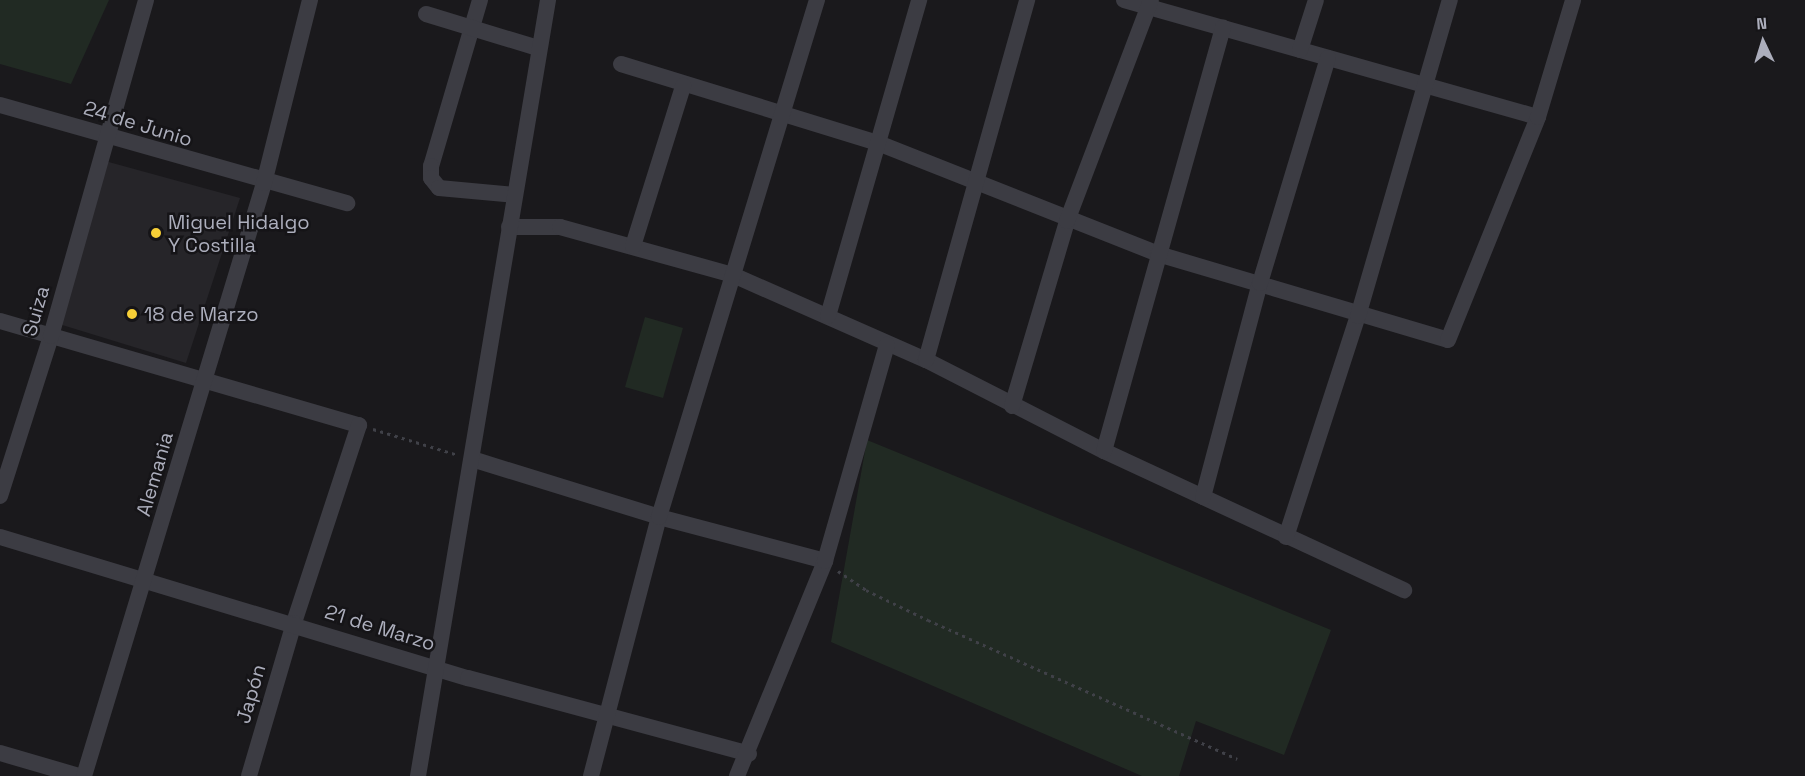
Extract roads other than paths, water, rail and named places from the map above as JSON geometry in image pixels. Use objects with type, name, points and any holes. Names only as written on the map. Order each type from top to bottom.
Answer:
[{"type":"street","name":"Suiza","points":[[0,496],[51,336],[146,0]]},
{"type":"street","name":"Alemania","points":[[84,776],[147,580],[264,183],[310,0]]},
{"type":"street","points":[[480,0],[431,166],[431,178],[439,188],[515,195]]},
{"type":"street","points":[[418,776],[434,666],[548,0]]},
{"type":"street","points":[[591,776],[659,517],[784,116],[817,0]]},
{"type":"street","points":[[828,316],[919,0]]},
{"type":"street","points":[[926,360],[973,182],[1027,0]]},
{"type":"street","points":[[1124,0],[1150,3],[1300,50],[1538,117]]},
{"type":"street","points":[[1300,50],[1316,0]]},
{"type":"street","points":[[1286,537],[1358,316],[1450,0]]},
{"type":"street","points":[[621,64],[683,86],[878,143],[1067,221],[1158,254],[1260,283],[1358,316],[1448,340],[1538,117],[1573,0]]},
{"type":"street","points":[[1012,406],[1067,221],[1150,3]]},
{"type":"street","points":[[426,14],[538,48]]},
{"type":"street","points":[[1104,451],[1223,27]]},
{"type":"street","points":[[1203,497],[1260,283],[1328,58]]},
{"type":"street","points":[[633,246],[683,86]]},
{"type":"street","name":"24 de Junio","points":[[0,105],[264,183],[347,203]]},
{"type":"street","points":[[509,227],[560,226],[733,275],[828,316],[887,345],[926,360],[1012,406],[1104,451],[1404,590]]},
{"type":"street","points":[[0,321],[204,383]]},
{"type":"street","points":[[737,776],[749,754],[825,561],[887,345]]},
{"type":"street","name":"Japón","points":[[204,383],[359,425],[294,623],[249,776]]},
{"type":"street","points":[[471,459],[659,517],[825,561]]},
{"type":"street","name":"21 de Marzo","points":[[0,537],[434,666],[749,754]]},
{"type":"street","points":[[0,753],[80,776]]},
{"type":"place","name":"Miguel Hidalgo Y Costilla","points":[[156,233]]},
{"type":"place","name":"18 de Marzo","points":[[132,314]]}]
